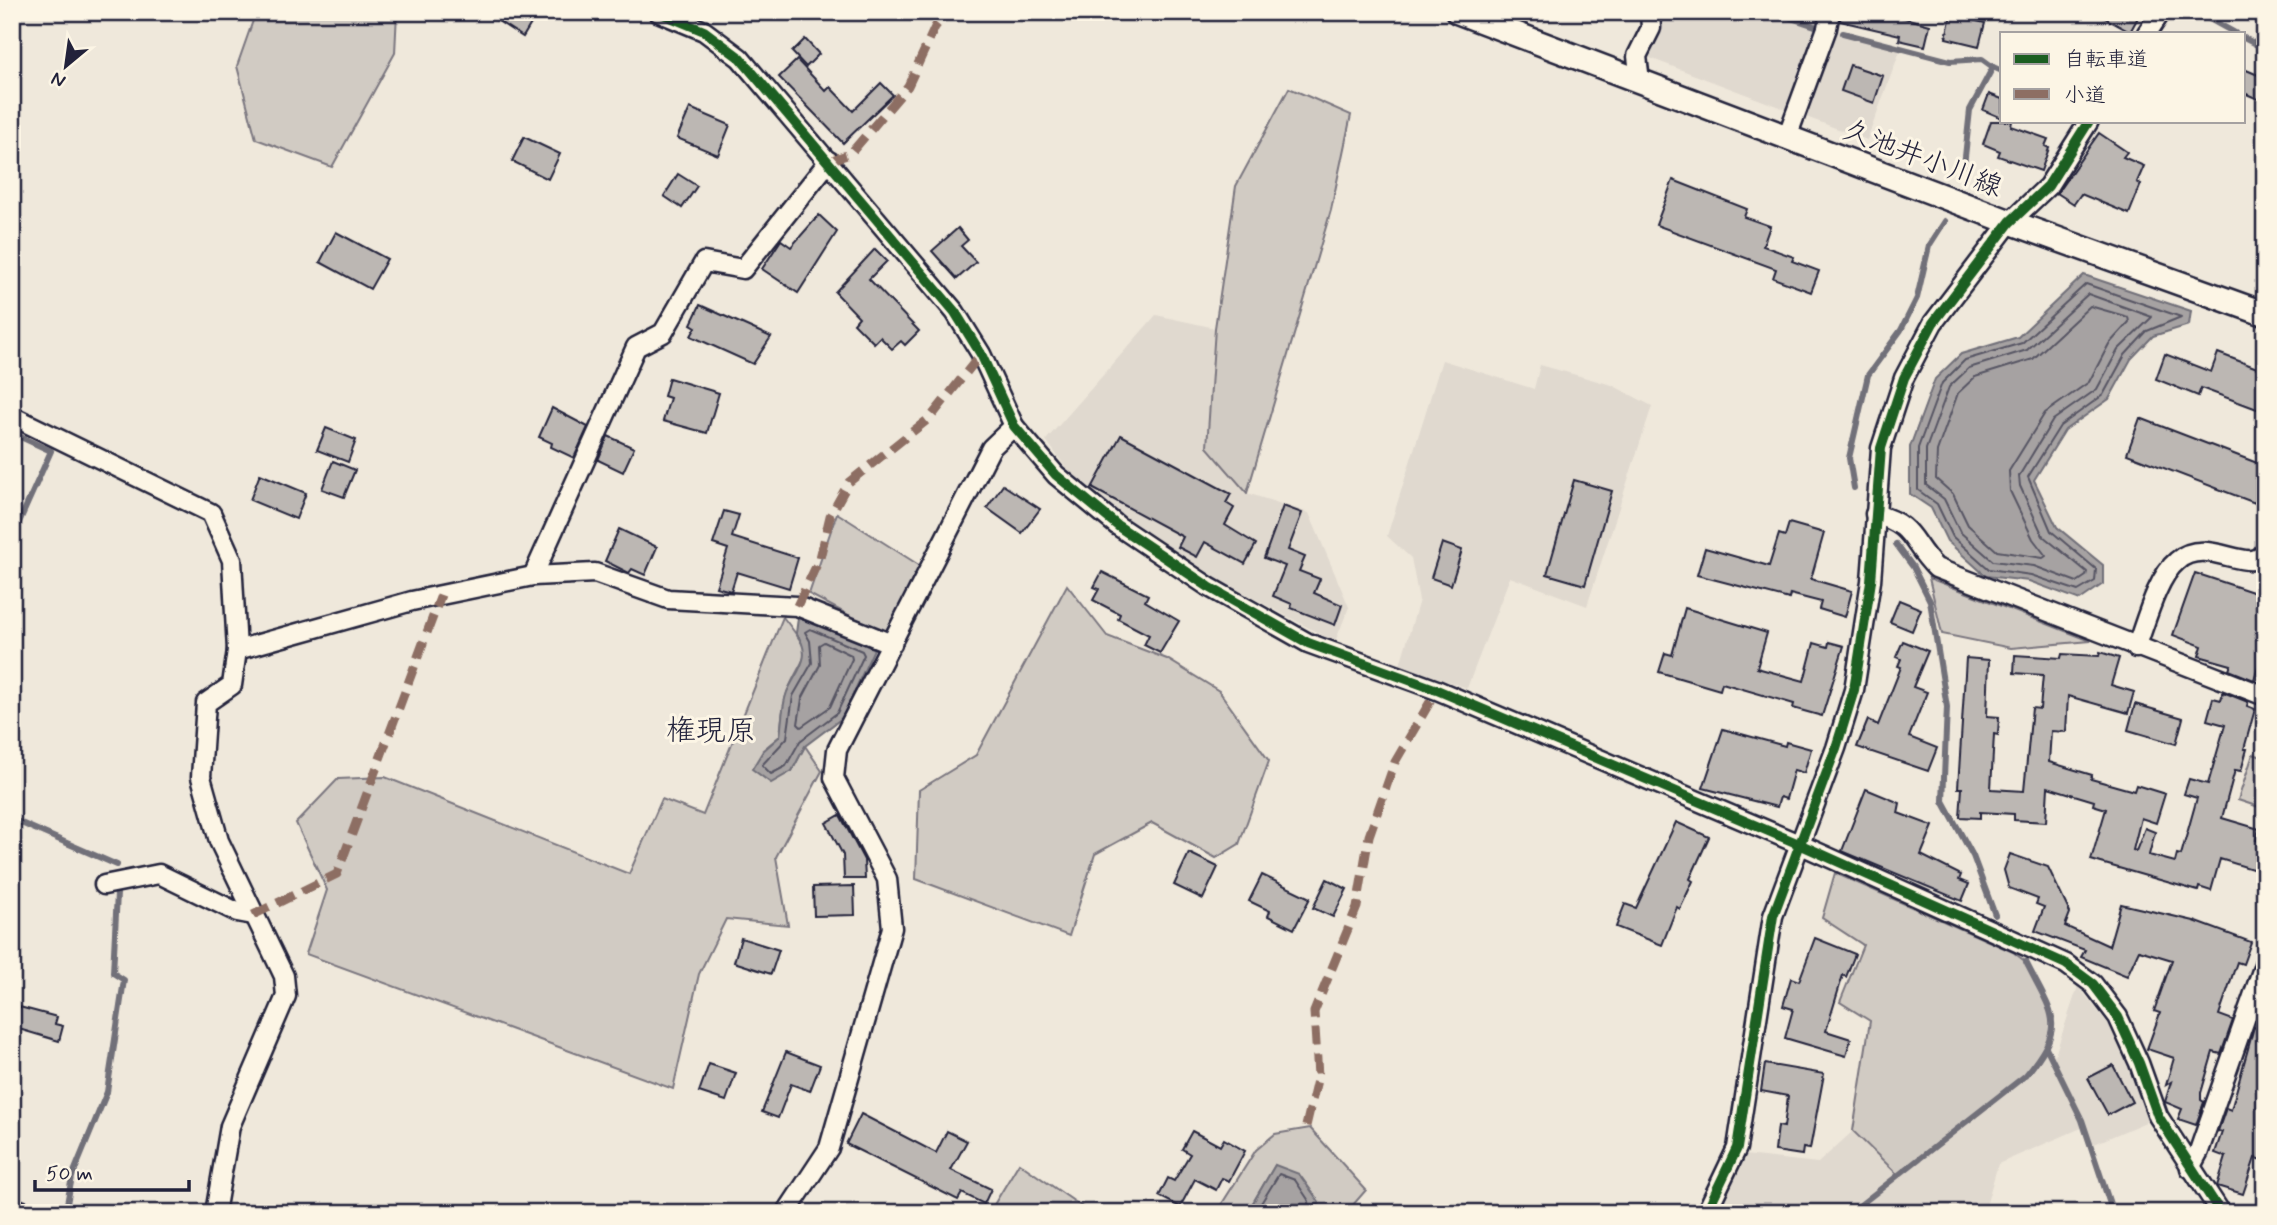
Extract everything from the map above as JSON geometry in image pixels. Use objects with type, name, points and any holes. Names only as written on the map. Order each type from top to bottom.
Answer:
[{"type":"street","points":[[658,12],[704,31],[740,58],[955,312],[981,354],[1014,426],[1056,475],[1118,526],[1209,587],[1308,643],[1416,681],[1799,844],[2066,964],[2093,984],[2118,1017],[2140,1063],[2158,1116],[2221,1213]]},
{"type":"street","name":"久池井小川線","points":[[1458,12],[2010,222],[2265,314]]},
{"type":"street","points":[[1640,81],[1637,56],[1651,28],[1650,12]]},
{"type":"street","points":[[1787,137],[1827,28],[1830,12]]},
{"type":"street","points":[[2148,32],[2161,12]]},
{"type":"street","points":[[1706,1213],[1737,1148],[1773,916],[1836,748],[1854,690],[1871,581],[1881,448],[1904,378],[1933,323],[2010,222],[2048,186],[2088,122]]},
{"type":"street","points":[[533,576],[636,346],[663,333],[704,262],[743,268],[829,161]]},
{"type":"street","points":[[12,416],[211,513],[232,560],[237,650],[232,685],[206,703],[201,777],[219,841],[284,976],[286,996],[236,1106],[215,1213]]},
{"type":"street","points":[[786,1213],[829,1148],[892,928],[887,879],[834,778],[837,750],[992,448],[1014,426]]},
{"type":"street","points":[[1875,514],[1899,521],[1911,533],[1919,550],[1936,568],[2265,696]]},
{"type":"street","points":[[2136,648],[2168,569],[2178,559],[2206,550],[2249,562],[2257,560],[2265,551]]},
{"type":"street","points":[[237,650],[412,601],[533,576],[595,573],[668,599],[797,606],[892,644]]},
{"type":"street","points":[[104,885],[159,874],[237,912],[253,915]]},
{"type":"street","points":[[2190,1168],[2199,1151],[2265,962]]},
{"type":"street","points":[[12,1208],[28,1213]]},
{"type":"shaded area","points":[[256,12],[397,12],[395,53],[332,167],[256,139],[237,66]]},
{"type":"shaded area","points":[[1654,12],[1773,12],[1901,48],[1867,140],[1650,58],[1659,26]]},
{"type":"shaded area","points":[[1289,88],[1351,115],[1331,210],[1247,493],[1207,447],[1215,328],[1236,186]]},
{"type":"shaded area","points":[[1156,315],[1215,328],[1207,447],[1247,493],[1309,513],[1349,607],[1335,642],[1212,576],[1111,508],[1069,472],[1046,440]]},
{"type":"shaded area","points":[[1442,360],[1534,389],[1540,365],[1612,385],[1652,406],[1587,606],[1510,577],[1467,688],[1400,665],[1419,600],[1411,558],[1387,536]]},
{"type":"shaded area","points":[[837,513],[922,567],[884,634],[809,594]]},
{"type":"shaded area","points":[[1929,578],[2091,641],[2011,648],[1942,634]]},
{"type":"shaded area","points":[[1067,585],[1107,636],[1167,659],[1219,691],[1269,761],[1239,844],[1216,858],[1152,823],[1095,854],[1069,936],[916,879],[919,790],[976,755]]},
{"type":"shaded area","points":[[783,617],[801,641],[804,655],[785,698],[780,736],[763,750],[792,771],[805,746],[822,771],[776,857],[788,925],[726,919],[699,974],[673,1089],[306,954],[327,890],[296,823],[338,779],[385,777],[629,874],[662,799],[703,815]]},
{"type":"shaded area","points":[[2253,754],[2265,758],[2265,809],[2238,800]]},
{"type":"shaded area","points":[[1835,873],[2013,952],[2026,962],[2054,1017],[2047,1049],[2026,1075],[1898,1175],[1853,1131],[1870,1021],[1840,1002],[1863,945],[1822,918]]},
{"type":"shaded area","points":[[2078,986],[2125,1045],[2148,1121],[2092,1145],[2086,1126],[1998,1164],[1984,1213],[1719,1213],[1745,1155],[1818,1163],[1853,1131],[1898,1175],[2026,1075],[2047,1049],[2055,1055]]},
{"type":"shaded area","points":[[1310,1128],[1366,1190],[1346,1213],[1310,1213],[1319,1203],[1275,1165],[1247,1213],[1216,1213],[1256,1150],[1275,1134]]},
{"type":"shaded area","points":[[1019,1163],[1091,1213],[989,1213]]},
{"type":"water","points":[[2084,275],[2191,311],[2189,325],[2153,336],[2131,359],[2109,399],[2065,430],[2034,480],[2057,527],[2103,565],[2103,584],[2080,600],[2029,581],[1986,576],[1947,541],[1931,508],[1910,494],[1910,447],[1935,379],[1961,354],[2018,337]]},
{"type":"water","points":[[798,618],[828,627],[874,649],[842,718],[805,746],[792,771],[771,783],[752,769],[763,751],[780,736],[785,697],[804,656],[804,649],[796,633]]},
{"type":"water","points":[[1275,1165],[1299,1174],[1320,1203],[1310,1213],[1247,1213]]},
{"type":"building","points":[[484,12],[538,12],[523,37]]},
{"type":"building","points":[[1841,12],[1883,12],[1930,25],[1925,46],[1899,40],[1900,35],[1840,21]]},
{"type":"building","points":[[2094,12],[2141,12],[2130,32]]},
{"type":"building","points":[[1951,15],[1985,23],[1979,46],[1946,38]]},
{"type":"building","points":[[805,39],[819,54],[806,67],[792,52]]},
{"type":"building","points":[[797,60],[826,91],[830,87],[853,111],[881,83],[893,95],[843,143],[779,77]]},
{"type":"building","points":[[1850,65],[1883,76],[1874,103],[1841,91]]},
{"type":"building","points":[[2246,70],[2265,78],[2265,102],[2246,94]]},
{"type":"building","points":[[1989,94],[2000,98],[2000,117],[1983,110]]},
{"type":"building","points":[[690,108],[730,125],[718,155],[677,138]]},
{"type":"building","points":[[1991,121],[2000,121],[2012,122],[2011,126],[2048,139],[2045,146],[2049,148],[2041,171],[1998,156],[2000,151],[1983,144]]},
{"type":"building","points":[[2099,133],[2127,152],[2123,157],[2144,166],[2137,182],[2141,184],[2129,214],[2081,194],[2074,204],[2057,193]]},
{"type":"building","points":[[524,137],[560,154],[548,179],[512,161]]},
{"type":"building","points":[[678,174],[697,186],[682,208],[664,196]]},
{"type":"building","points":[[1673,180],[1747,209],[1744,217],[1770,226],[1763,246],[1794,257],[1792,261],[1819,271],[1811,292],[1773,278],[1776,269],[1656,225]]},
{"type":"building","points":[[819,215],[837,232],[798,293],[762,269],[781,240],[791,247]]},
{"type":"building","points":[[958,228],[968,240],[961,246],[976,262],[957,279],[932,251]]},
{"type":"building","points":[[336,232],[387,259],[370,289],[320,262]]},
{"type":"building","points":[[875,249],[887,261],[869,279],[919,331],[905,345],[901,341],[892,349],[880,337],[874,343],[854,323],[859,317],[835,292]]},
{"type":"building","points":[[700,305],[771,337],[753,364],[691,336],[696,327],[691,324]]},
{"type":"building","points":[[2218,353],[2265,371],[2265,412],[2201,388],[2198,396],[2156,379],[2165,354],[2211,372]]},
{"type":"building","points":[[669,378],[719,393],[707,433],[663,421],[670,398],[664,396]]},
{"type":"building","points":[[552,408],[588,427],[574,458],[551,447],[552,443],[539,437]]},
{"type":"building","points":[[2140,418],[2265,466],[2265,479],[2255,503],[2127,454]]},
{"type":"building","points":[[326,428],[356,440],[348,462],[317,450]]},
{"type":"building","points":[[1121,435],[1231,494],[1226,503],[1234,508],[1225,525],[1256,544],[1245,564],[1205,542],[1197,557],[1178,547],[1183,537],[1092,488]]},
{"type":"building","points":[[608,436],[634,448],[623,472],[598,460]]},
{"type":"building","points":[[333,461],[355,470],[344,497],[322,489]]},
{"type":"building","points":[[260,474],[306,493],[296,519],[250,500]]},
{"type":"building","points":[[1574,480],[1612,491],[1585,585],[1547,574]]},
{"type":"building","points":[[1003,485],[1040,509],[1022,533],[987,508]]},
{"type":"building","points":[[1283,506],[1302,513],[1288,550],[1305,557],[1299,571],[1320,579],[1314,593],[1342,605],[1335,625],[1291,608],[1292,604],[1273,596],[1285,566],[1264,558]]},
{"type":"building","points":[[724,511],[739,515],[732,537],[798,558],[789,588],[737,572],[731,591],[716,587],[728,549],[713,544]]},
{"type":"building","points":[[1789,523],[1824,533],[1811,579],[1852,591],[1845,617],[1819,609],[1821,602],[1790,594],[1789,599],[1697,575],[1705,548],[1769,566],[1779,534],[1785,536]]},
{"type":"building","points":[[619,529],[657,547],[645,575],[632,569],[629,573],[605,561]]},
{"type":"building","points":[[1442,543],[1462,550],[1451,585],[1431,578]]},
{"type":"building","points":[[1102,572],[1148,595],[1145,601],[1179,621],[1160,653],[1144,645],[1149,635],[1118,619],[1120,614],[1093,600],[1099,589],[1094,587]]},
{"type":"building","points":[[2195,573],[2265,596],[2265,657],[2261,656],[2254,680],[2229,670],[2231,665],[2199,656],[2202,646],[2173,635]]},
{"type":"building","points":[[1899,600],[1921,609],[1912,631],[1890,622]]},
{"type":"building","points":[[1685,608],[1767,633],[1757,668],[1804,681],[1814,643],[1828,647],[1829,642],[1844,646],[1822,716],[1793,708],[1794,704],[1722,683],[1720,690],[1659,672],[1665,653],[1672,655]]},
{"type":"building","points":[[1903,641],[1928,651],[1913,687],[1927,692],[1909,737],[1937,748],[1928,771],[1857,747],[1868,720],[1878,725],[1901,667],[1898,666],[1901,659],[1896,657]]},
{"type":"building","points":[[2100,652],[2119,658],[2111,685],[2134,692],[2128,713],[2068,696],[2066,732],[2051,731],[2049,762],[2092,775],[2091,779],[2134,791],[2136,785],[2165,794],[2156,823],[2141,818],[2133,850],[2136,851],[2145,828],[2155,832],[2149,855],[2175,862],[2177,854],[2181,855],[2197,798],[2184,794],[2189,779],[2208,784],[2225,725],[2207,720],[2213,698],[2221,700],[2223,692],[2248,702],[2247,706],[2255,709],[2244,749],[2247,749],[2241,771],[2235,770],[2222,818],[2259,829],[2256,840],[2265,843],[2265,873],[2220,859],[2211,891],[2199,887],[2198,891],[2091,860],[2106,809],[2093,805],[2094,801],[2048,787],[2046,822],[2014,820],[2014,814],[1980,812],[1980,818],[1960,817],[1962,788],[1958,788],[1966,658],[1989,660],[1987,716],[1999,717],[1998,735],[1994,734],[1991,789],[2024,791],[2032,708],[2040,709],[2043,675],[2014,673],[2015,655],[2061,658],[2062,654],[2099,656]]},
{"type":"building","points":[[2135,704],[2183,718],[2176,744],[2128,730]]},
{"type":"building","points":[[1723,729],[1785,746],[1786,742],[1811,749],[1804,773],[1794,770],[1786,799],[1780,797],[1777,807],[1703,788]]},
{"type":"building","points":[[1866,789],[1900,803],[1898,813],[1933,826],[1921,855],[1961,875],[1959,880],[1969,884],[1962,901],[1842,851]]},
{"type":"building","points":[[840,815],[864,860],[865,879],[844,879],[843,855],[826,823]]},
{"type":"building","points":[[1676,822],[1709,837],[1690,879],[1693,881],[1680,909],[1677,907],[1662,945],[1616,927],[1625,904],[1636,908]]},
{"type":"building","points":[[1189,853],[1218,867],[1203,899],[1174,885]]},
{"type":"building","points":[[2010,854],[2048,867],[2070,913],[2065,926],[2109,946],[2121,904],[2194,921],[2251,942],[2243,964],[2237,962],[2219,1015],[2233,1020],[2221,1054],[2213,1052],[2201,1093],[2201,1100],[2204,1102],[2196,1125],[2178,1119],[2182,1109],[2165,1102],[2171,1082],[2166,1085],[2174,1058],[2147,1049],[2160,1013],[2154,1011],[2172,960],[2139,950],[2127,976],[2081,957],[2085,950],[2035,931],[2044,907],[2036,904],[2038,899],[2009,888],[2004,870]]},
{"type":"building","points":[[1262,875],[1310,898],[1294,929],[1268,916],[1270,911],[1249,901]]},
{"type":"building","points":[[1327,879],[1347,889],[1333,917],[1313,908]]},
{"type":"building","points":[[854,886],[855,915],[814,916],[813,887]]},
{"type":"building","points":[[741,938],[779,950],[771,974],[734,962]]},
{"type":"building","points":[[1815,938],[1855,954],[1846,977],[1843,975],[1826,1031],[1851,1039],[1846,1056],[1785,1038],[1793,1009],[1783,1006],[1791,978],[1799,981]]},
{"type":"building","points":[[12,1005],[57,1017],[55,1024],[63,1026],[59,1041],[12,1027]]},
{"type":"building","points":[[2254,1027],[2265,1030],[2265,1161],[2255,1158],[2243,1194],[2217,1186],[2226,1157],[2215,1153],[2222,1132],[2218,1131],[2226,1108],[2231,1110]]},
{"type":"building","points":[[786,1052],[820,1065],[810,1091],[791,1084],[778,1118],[762,1112]]},
{"type":"building","points":[[709,1064],[736,1073],[726,1101],[699,1092]]},
{"type":"building","points":[[1765,1064],[1824,1074],[1810,1149],[1803,1148],[1802,1155],[1775,1151],[1778,1126],[1784,1127],[1788,1096],[1761,1091]]},
{"type":"building","points":[[2113,1065],[2132,1102],[2108,1115],[2088,1078]]},
{"type":"building","points":[[861,1114],[936,1153],[947,1131],[967,1141],[951,1170],[991,1189],[984,1204],[962,1193],[958,1200],[846,1144]]},
{"type":"building","points":[[1192,1131],[1220,1146],[1224,1139],[1245,1151],[1229,1181],[1222,1178],[1216,1190],[1195,1179],[1180,1207],[1159,1196],[1168,1178],[1174,1181],[1190,1154],[1182,1149]]},
{"type":"waterway","points":[[1773,12],[1815,26]]},
{"type":"waterway","points":[[2197,12],[2233,32]]},
{"type":"waterway","points":[[1843,33],[1950,61],[1982,59],[1993,67]]},
{"type":"waterway","points":[[2246,39],[2265,49]]},
{"type":"waterway","points":[[1964,166],[1970,110],[1993,67],[2000,70]]},
{"type":"waterway","points":[[1854,488],[1849,458],[1868,375],[1901,330],[1917,298],[1929,246],[1945,221]]},
{"type":"waterway","points":[[12,433],[51,451],[12,538]]},
{"type":"waterway","points":[[1896,544],[1913,567],[1930,601],[1947,707],[1943,801],[1973,856],[1995,915]]},
{"type":"waterway","points":[[12,819],[117,865]]},
{"type":"waterway","points":[[66,1209],[72,1177],[107,1092],[124,980],[113,973],[117,893]]},
{"type":"waterway","points":[[1850,1213],[2026,1075],[2039,1057],[2048,1043],[2052,1019],[2026,962]]},
{"type":"waterway","points":[[2047,1049],[2082,1120],[2113,1213]]},
{"type":"marked path","points":[[829,161],[850,154],[908,86],[935,27],[947,12]]},
{"type":"marked path","points":[[797,606],[820,558],[830,516],[849,482],[931,417],[981,354]]},
{"type":"marked path","points":[[253,915],[337,874],[441,595]]},
{"type":"marked path","points":[[1306,1126],[1318,1076],[1314,1012],[1357,907],[1369,836],[1395,762],[1437,690]]},
{"type":"cycle path","points":[[658,12],[704,31],[740,58],[955,312],[981,354],[1014,426],[1056,475],[1118,526],[1209,587],[1308,643],[1437,690],[1799,844],[2066,964],[2093,984],[2118,1017],[2139,1063],[2158,1116],[2221,1213]]},
{"type":"cycle path","points":[[1706,1213],[1737,1148],[1773,916],[1836,748],[1854,690],[1871,581],[1881,448],[1904,378],[1933,323],[2010,222],[2048,186],[2088,122]]},
{"type":"district","name":"権現原","points":[[711,730]]}]
